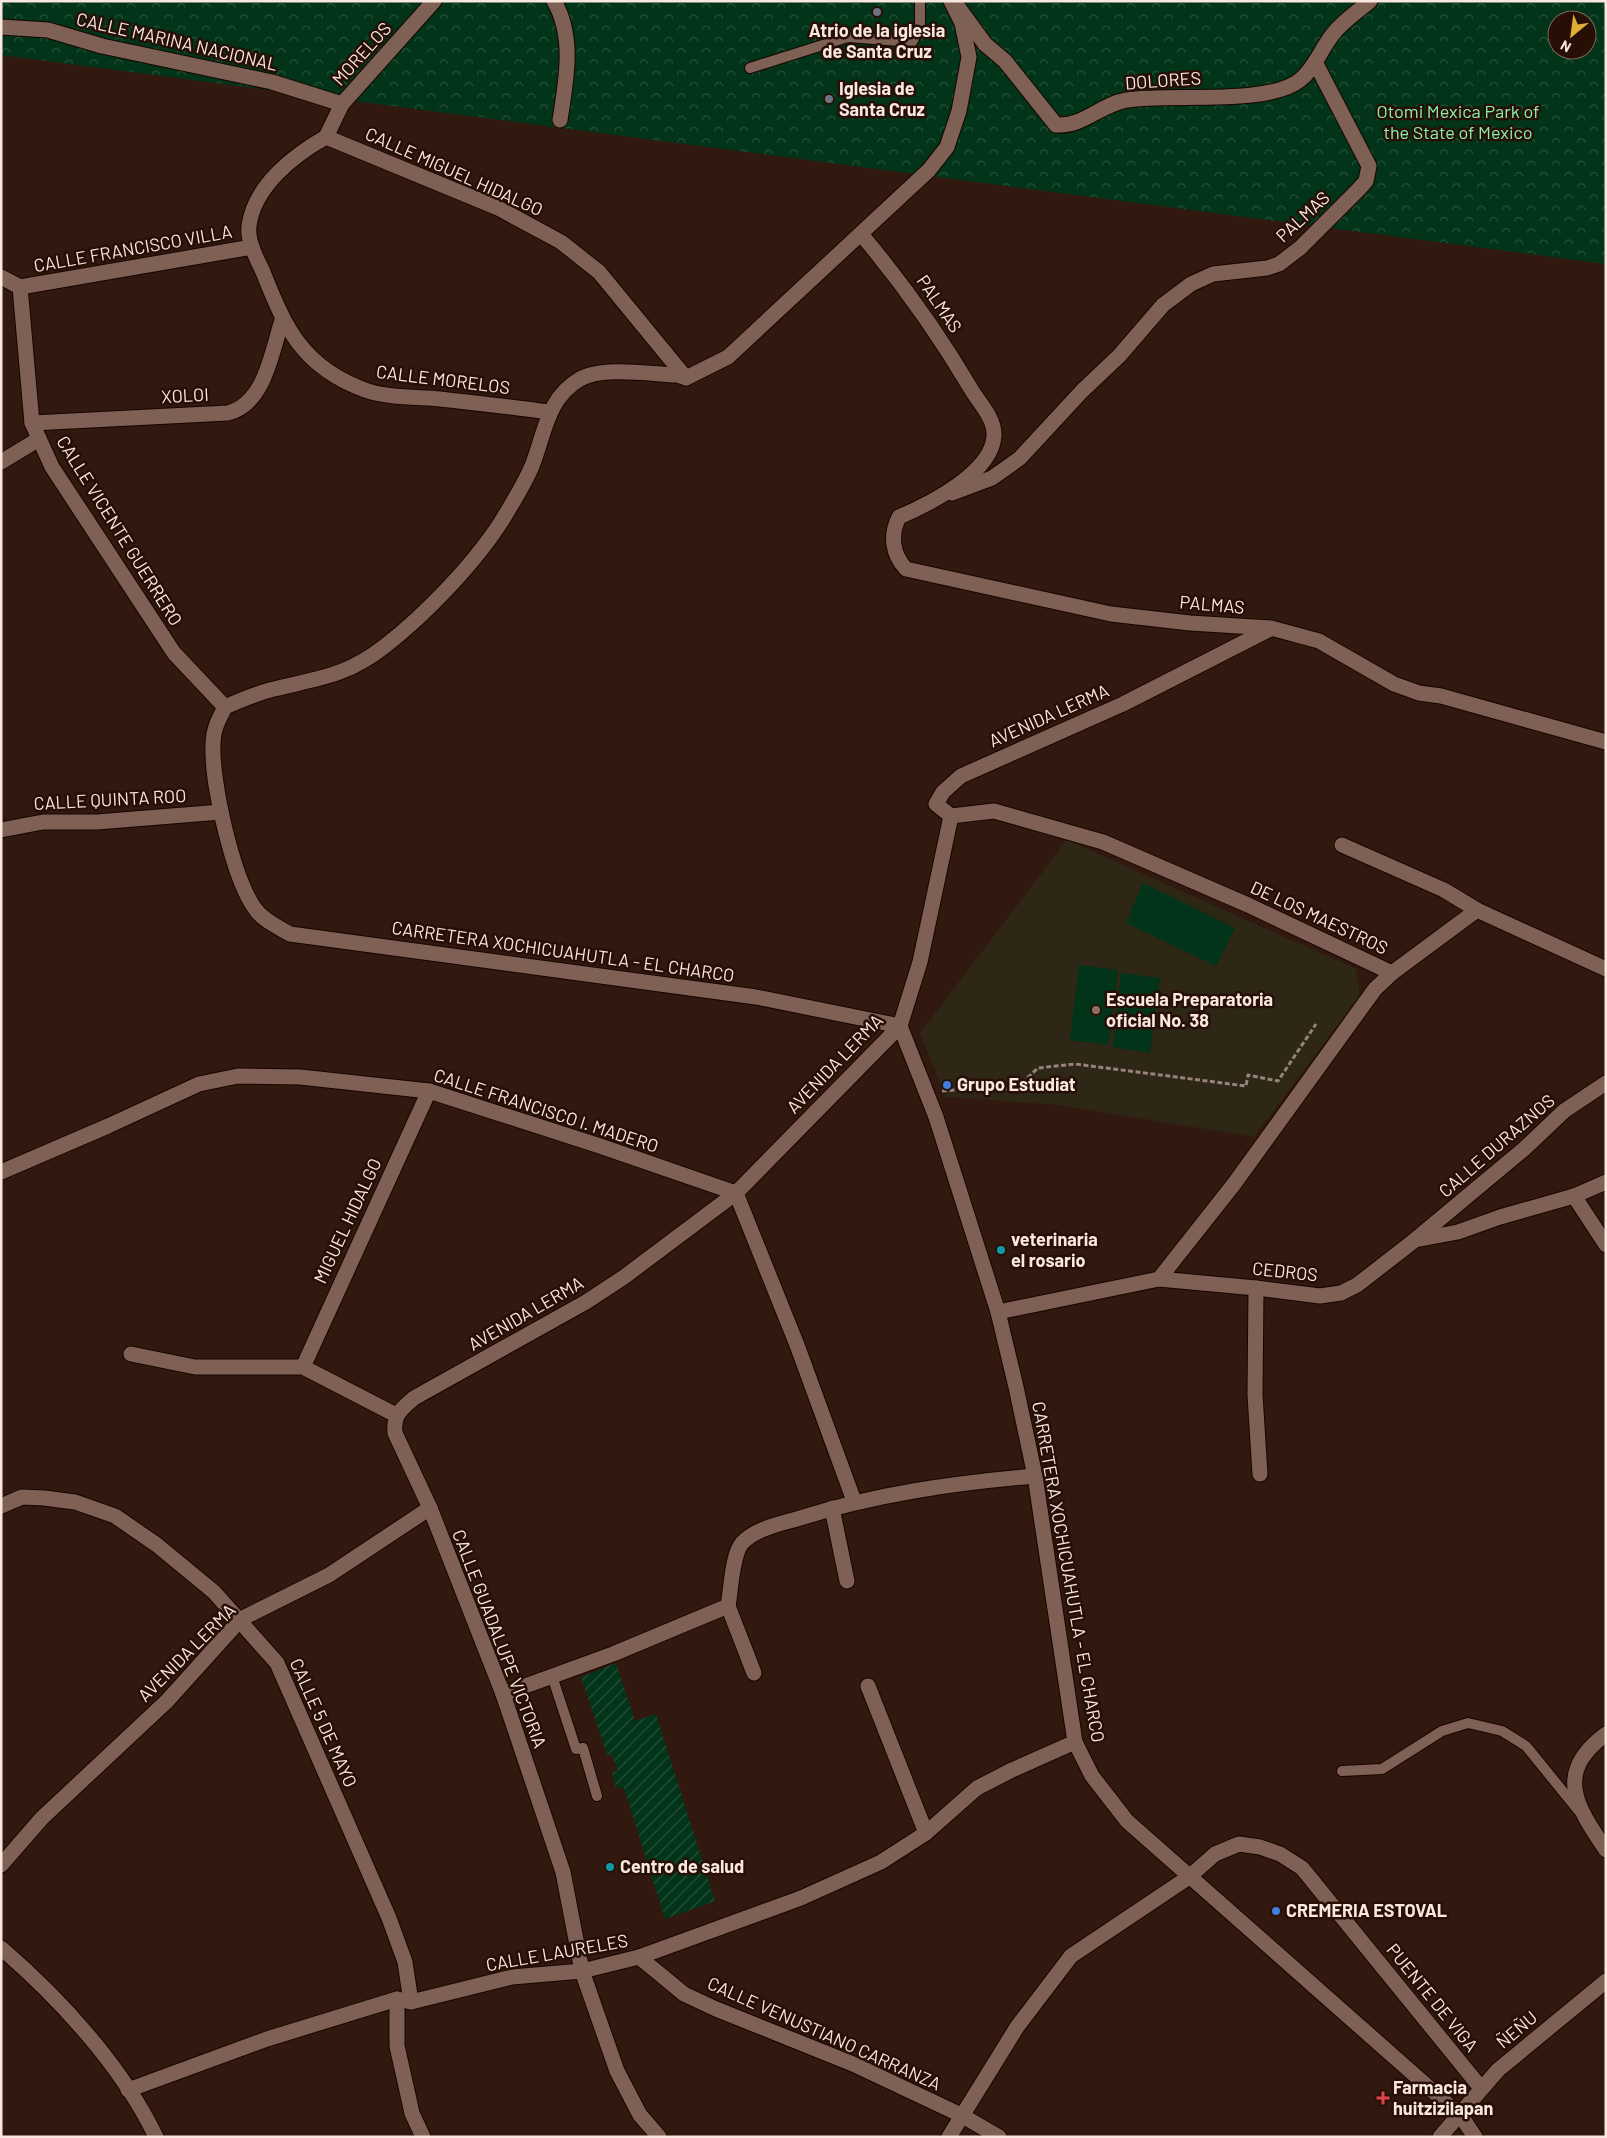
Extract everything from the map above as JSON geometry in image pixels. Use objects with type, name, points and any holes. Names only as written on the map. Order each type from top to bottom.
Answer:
[{"type":"street","name":"MORELOS","points":[[326,138],[342,104],[434,1]]},
{"type":"street","points":[[554,1],[560,11],[567,50],[566,77],[560,120]]},
{"type":"street","points":[[224,706],[274,689],[315,681],[347,671],[387,645],[420,615],[475,557],[500,523],[532,466],[549,412],[565,389],[581,378],[598,373],[668,375],[686,378],[728,357],[930,170],[947,148],[959,110],[969,57],[962,23],[952,1]]},
{"type":"street","name":"DOLORES","points":[[952,1],[985,44],[1005,61],[1056,125],[1067,126],[1092,115],[1098,110],[1126,100],[1242,96],[1275,91],[1299,81],[1316,62],[1339,26],[1370,1]]},
{"type":"street","name":"CALLE MARINA NACIONAL","points":[[1,27],[48,30],[102,46],[272,82],[342,104]]},
{"type":"street","name":"PALMAS","points":[[1316,62],[1369,166],[1366,181],[1300,248],[1279,264],[1267,268],[1213,274],[1191,284],[1162,305],[1119,356],[1082,390],[1020,458],[992,478],[944,495],[900,517],[892,534],[899,562],[906,569],[958,582],[1111,614],[1271,628],[1319,641],[1394,684],[1420,693],[1441,696],[1606,742]]},
{"type":"street","name":"CALLE MORELOS","points":[[326,138],[303,150],[276,176],[262,194],[253,212],[249,227],[252,247],[282,320],[308,356],[338,378],[367,391],[549,412]]},
{"type":"street","name":"CALLE MIGUEL HIDALGO","points":[[326,138],[498,208],[561,242],[599,272],[686,378]]},
{"type":"street","name":"PALMAS","points":[[862,234],[904,285],[990,418],[994,436],[984,461],[944,495]]},
{"type":"street","name":"CALLE FRANCISCO VILLA","points":[[20,287],[252,247]]},
{"type":"street","points":[[1,277],[20,287]]},
{"type":"street","name":"CALLE VICENTE GUERRERO","points":[[20,287],[32,423],[52,467],[174,653],[224,706]]},
{"type":"street","name":"XOLOI","points":[[32,423],[228,413],[238,410],[249,402],[260,386],[282,320]]},
{"type":"street","points":[[1,462],[39,439]]},
{"type":"street","name":"AVENIDA LERMA","points":[[396,1415],[414,1398],[601,1292],[736,1193],[900,1026],[920,962],[951,816],[936,804],[943,792],[961,776],[1123,704],[1271,628]]},
{"type":"street","name":"CARRETERA XOCHICUAHUTLA - EL CHARCO","points":[[224,706],[215,727],[213,743],[221,812],[236,867],[256,910],[271,923],[290,934],[756,997],[900,1026],[927,1093],[998,1312],[1035,1476],[1075,1742],[1092,1776],[1108,1800],[1127,1821],[1461,2116],[1475,2137]]},
{"type":"street","name":"DE LOS MAESTROS","points":[[951,816],[994,811],[1103,842],[1248,905],[1392,973],[1375,989],[1239,1177],[1158,1279]]},
{"type":"street","name":"CALLE QUINTA ROO","points":[[1,830],[22,824],[43,822],[97,822],[221,812]]},
{"type":"street","points":[[1342,845],[1444,890],[1476,910],[1606,969]]},
{"type":"street","points":[[1392,973],[1476,910]]},
{"type":"street","name":"CALLE FRANCISCO I. MADERO","points":[[1,1172],[199,1084],[238,1076],[300,1077],[429,1091],[600,1146],[736,1193]]},
{"type":"street","name":"CALLE DURAZNOS","points":[[1415,1240],[1524,1149],[1564,1111],[1606,1083]]},
{"type":"street","name":"MIGUEL HIDALGO","points":[[303,1367],[429,1091]]},
{"type":"street","name":"CEDROS","points":[[998,1312],[1158,1279],[1320,1296],[1341,1293],[1356,1285],[1415,1240],[1458,1232],[1574,1196],[1606,1182]]},
{"type":"street","points":[[736,1193],[797,1345],[854,1501]]},
{"type":"street","points":[[1574,1196],[1606,1245]]},
{"type":"street","points":[[1256,1288],[1255,1395],[1260,1474]]},
{"type":"street","points":[[131,1354],[195,1367],[303,1367],[396,1415]]},
{"type":"street","name":"CALLE GUADALUPE VICTORIA","points":[[396,1415],[395,1433],[430,1508],[503,1694],[562,1872],[582,1971],[617,2071],[640,2115],[658,2137]]},
{"type":"street","points":[[754,1673],[728,1606],[735,1560],[740,1545],[749,1536],[771,1527],[854,1501],[960,1482],[1035,1476]]},
{"type":"street","name":"CALLE 5 DE MAYO","points":[[1,1506],[22,1497],[44,1498],[75,1502],[115,1516],[157,1545],[214,1592],[241,1619],[277,1663],[389,1918],[404,1962],[404,2000],[397,2046],[412,2113],[422,2137]]},
{"type":"street","name":"AVENIDA LERMA","points":[[1,1865],[42,1818],[168,1701],[241,1619],[329,1575],[430,1508]]},
{"type":"street","points":[[832,1508],[847,1581]]},
{"type":"street","points":[[503,1694],[613,1654],[728,1606]]},
{"type":"street","points":[[868,1686],[926,1833]]},
{"type":"street","points":[[1606,1734],[1591,1745],[1578,1767],[1574,1791],[1581,1813],[1606,1850]]},
{"type":"street","name":"CALLE LAURELES","points":[[128,2090],[267,2039],[404,2000],[512,1977],[582,1971],[639,1957],[844,1880],[881,1862],[926,1833],[977,1788],[1075,1742]]},
{"type":"street","name":"PUENTE DE VIGA","points":[[949,2137],[1017,2027],[1071,1956],[1189,1876],[1216,1854],[1240,1844],[1260,1847],[1280,1854],[1302,1868],[1481,2088]]},
{"type":"street","points":[[1,1948],[31,1974],[64,2008],[128,2090],[156,2137]]},
{"type":"street","name":"CALLE VENUSTIANO CARRANZA","points":[[639,1957],[684,1994],[716,2009],[853,2064],[1000,2137]]},
{"type":"street","name":"ÑEÑU","points":[[1440,2137],[1461,2116],[1481,2088],[1498,2070],[1606,1981]]},
{"type":"lane","points":[[750,68],[848,37],[912,42],[920,28],[920,1]]},
{"type":"lane","points":[[552,1676],[576,1749],[583,1748],[597,1796]]},
{"type":"lane","points":[[1342,1770],[1382,1769],[1442,1731],[1468,1723],[1502,1731],[1526,1746],[1581,1813]]},
{"type":"path","points":[[927,1093],[980,1088],[1015,1089],[1038,1068],[1075,1064],[1246,1086],[1248,1075],[1278,1081],[1316,1024]]},
{"type":"shaded area","points":[[1067,840],[1356,969],[1360,995],[1254,1137],[1060,1105],[946,1097],[920,1033]]},
{"type":"green space","name":"Otomi Mexica Park of the State of Mexico","points":[[1,1],[1606,1],[1606,264],[1,55]]},
{"type":"green space","points":[[1143,883],[1235,928],[1216,966],[1126,923]]},
{"type":"green space","points":[[1079,965],[1118,970],[1108,1045],[1070,1040]]},
{"type":"green space","points":[[1121,973],[1160,978],[1150,1053],[1113,1047]]},
{"type":"green space","points":[[616,1663],[635,1721],[656,1714],[715,1901],[665,1919],[624,1788],[616,1788],[612,1772],[618,1771],[611,1754],[607,1755],[581,1677]]},
{"type":"place","name":"Atrio de la iglesia de Santa Cruz","points":[[877,12]]},
{"type":"place","name":"Iglesia de Santa Cruz","points":[[829,99]]},
{"type":"place","name":"Escuela Preparatoria oficial No. 38","points":[[1096,1010]]},
{"type":"place","name":"Grupo Estudiat","points":[[947,1085]]},
{"type":"place","name":"veterinaria el rosario","points":[[1001,1250]]},
{"type":"place","name":"Centro de salud","points":[[610,1867]]},
{"type":"place","name":"CREMERIA ESTOVAL","points":[[1276,1911]]},
{"type":"place","name":"Farmacia huitzizilapan","points":[[1383,2098]]}]
